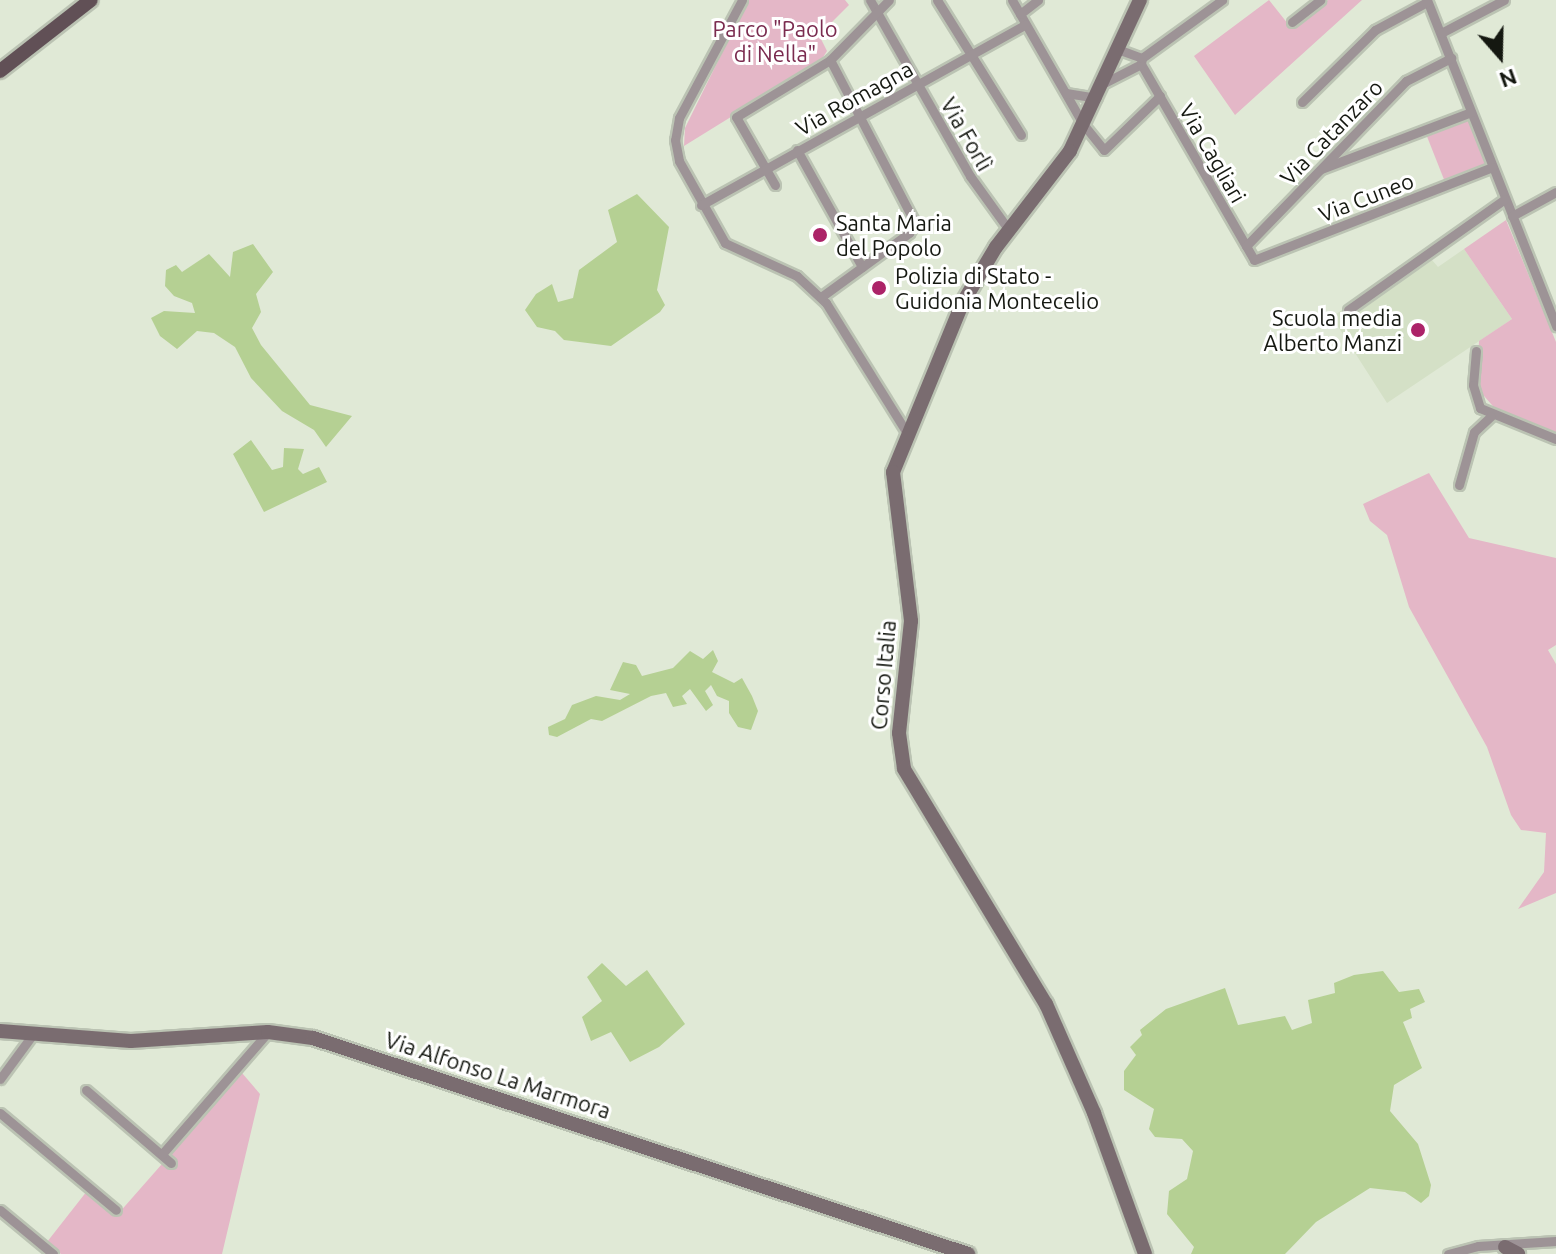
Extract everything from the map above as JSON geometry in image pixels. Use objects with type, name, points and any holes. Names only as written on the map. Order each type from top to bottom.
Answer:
[{"type":"main road","points":[[0,71],[91,0]]},
{"type":"street","points":[[742,0],[676,130],[676,153],[701,205],[729,246],[792,274],[821,297],[907,433]]},
{"type":"street","name":"Via Forlì","points":[[870,0],[970,176],[1009,230]]},
{"type":"street","points":[[775,185],[736,117],[830,60],[889,0]]},
{"type":"street","points":[[937,0],[1021,135]]},
{"type":"street","points":[[1012,0],[1083,124],[1106,151],[1160,96]]},
{"type":"street","points":[[1020,14],[1038,0]]},
{"type":"street","name":"Corso Italia","points":[[1140,0],[1106,82],[1065,158],[1009,230],[962,304],[893,468],[911,621],[899,733],[902,763],[920,800],[1052,1018],[1145,1254]]},
{"type":"street","points":[[1106,82],[1142,61],[1222,0]]},
{"type":"street","points":[[1292,22],[1320,0]]},
{"type":"street","points":[[1441,33],[1504,0]]},
{"type":"street","points":[[1302,102],[1375,30],[1427,1],[1556,326]]},
{"type":"street","name":"Via Romagna","points":[[701,205],[1025,25]]},
{"type":"street","points":[[1120,50],[1142,61]]},
{"type":"street","name":"Via Catanzaro","points":[[1246,246],[1412,76],[1451,58]]},
{"type":"street","points":[[821,297],[912,231],[913,214],[830,60]]},
{"type":"street","name":"Via Cagliari","points":[[1142,61],[1254,260]]},
{"type":"street","points":[[1064,92],[1097,98]]},
{"type":"street","points":[[1318,170],[1471,112]]},
{"type":"street","points":[[797,150],[862,267]]},
{"type":"street","name":"Via Cuneo","points":[[1254,260],[1492,167]]},
{"type":"street","points":[[1512,216],[1556,192]]},
{"type":"street","points":[[1348,310],[1505,199]]},
{"type":"street","points":[[1476,351],[1474,394],[1491,416],[1556,439]]},
{"type":"street","points":[[1459,485],[1474,432],[1491,416]]},
{"type":"street","name":"Via Alfonso La Marmora","points":[[0,1031],[150,1042],[268,1032],[313,1038],[464,1084],[968,1254]]},
{"type":"street","points":[[162,1154],[268,1032]]},
{"type":"street","points":[[0,1079],[33,1034]]},
{"type":"street","points":[[86,1090],[171,1163]]},
{"type":"street","points":[[0,1113],[116,1210]]},
{"type":"street","points":[[0,1210],[53,1254]]},
{"type":"street","points":[[1448,1254],[1478,1246],[1512,1251],[1556,1241]]},
{"type":"shaded area","points":[[637,194],[669,227],[657,290],[665,305],[660,312],[611,346],[564,340],[555,331],[537,327],[525,310],[536,294],[552,284],[558,302],[573,298],[579,270],[617,242],[608,210]]},
{"type":"shaded area","points":[[253,244],[273,272],[256,294],[261,312],[252,328],[261,345],[310,405],[352,416],[326,447],[314,430],[282,411],[251,378],[235,347],[214,333],[197,331],[177,349],[160,336],[151,318],[164,311],[195,313],[192,303],[174,296],[165,286],[166,270],[176,265],[182,272],[209,254],[230,277],[233,252]]},
{"type":"shaded area","name":"Scuola media Alberto Manzi","points":[[1464,249],[1512,319],[1387,403],[1332,317],[1414,259],[1421,268],[1432,260],[1438,267]]},
{"type":"shaded area","points":[[251,440],[272,470],[283,467],[284,448],[304,449],[298,469],[303,474],[319,467],[327,482],[264,512],[233,454]]},
{"type":"shaded area","points":[[713,650],[718,661],[712,672],[734,683],[742,678],[752,696],[758,711],[751,730],[738,727],[729,713],[729,701],[717,696],[711,685],[705,691],[713,705],[706,711],[690,689],[682,696],[687,704],[673,707],[666,693],[651,696],[602,721],[591,719],[557,737],[549,735],[548,727],[565,719],[572,705],[596,696],[620,700],[630,694],[610,690],[623,662],[636,665],[642,676],[673,668],[690,651],[703,659]]},
{"type":"shaded area","points":[[602,963],[626,986],[647,970],[685,1024],[659,1047],[630,1062],[611,1032],[591,1041],[582,1017],[602,1001],[587,977]]},
{"type":"shaded area","points":[[1383,971],[1399,992],[1419,989],[1425,1002],[1410,1009],[1412,1018],[1403,1022],[1422,1068],[1394,1085],[1390,1111],[1418,1144],[1431,1185],[1429,1196],[1421,1203],[1405,1192],[1370,1188],[1316,1222],[1285,1254],[1191,1254],[1194,1247],[1167,1214],[1169,1191],[1187,1179],[1193,1151],[1182,1139],[1155,1137],[1149,1129],[1154,1109],[1124,1090],[1124,1071],[1136,1055],[1130,1047],[1142,1035],[1140,1030],[1166,1009],[1225,988],[1238,1025],[1285,1016],[1292,1030],[1312,1023],[1308,1000],[1335,993],[1334,983],[1354,975]]},
{"type":"green space","name":"Parco \"Paolo di Nella\"","points":[[748,0],[845,0],[849,5],[819,35],[827,51],[820,62],[684,146],[685,128]]},
{"type":"green space","points":[[1269,0],[1292,29],[1328,0],[1362,0],[1235,115],[1194,56]]},
{"type":"green space","points":[[1468,118],[1487,166],[1445,182],[1426,134]]},
{"type":"green space","points":[[1506,220],[1556,342],[1556,433],[1499,413],[1477,388],[1479,341],[1512,319],[1464,249]]},
{"type":"green space","points":[[1429,473],[1469,538],[1556,558],[1556,645],[1548,650],[1556,664],[1556,893],[1518,909],[1544,872],[1546,833],[1521,830],[1511,815],[1487,747],[1409,607],[1387,535],[1370,521],[1363,504]]},
{"type":"green space","points":[[242,1073],[260,1094],[222,1254],[61,1254],[47,1242],[87,1191],[118,1214]]},
{"type":"place","name":"Santa Maria del Popolo","points":[[820,235]]},
{"type":"place","name":"Polizia di Stato - Guidonia Montecelio","points":[[879,288]]},
{"type":"place","name":"Scuola media Alberto Manzi","points":[[1418,330]]}]
